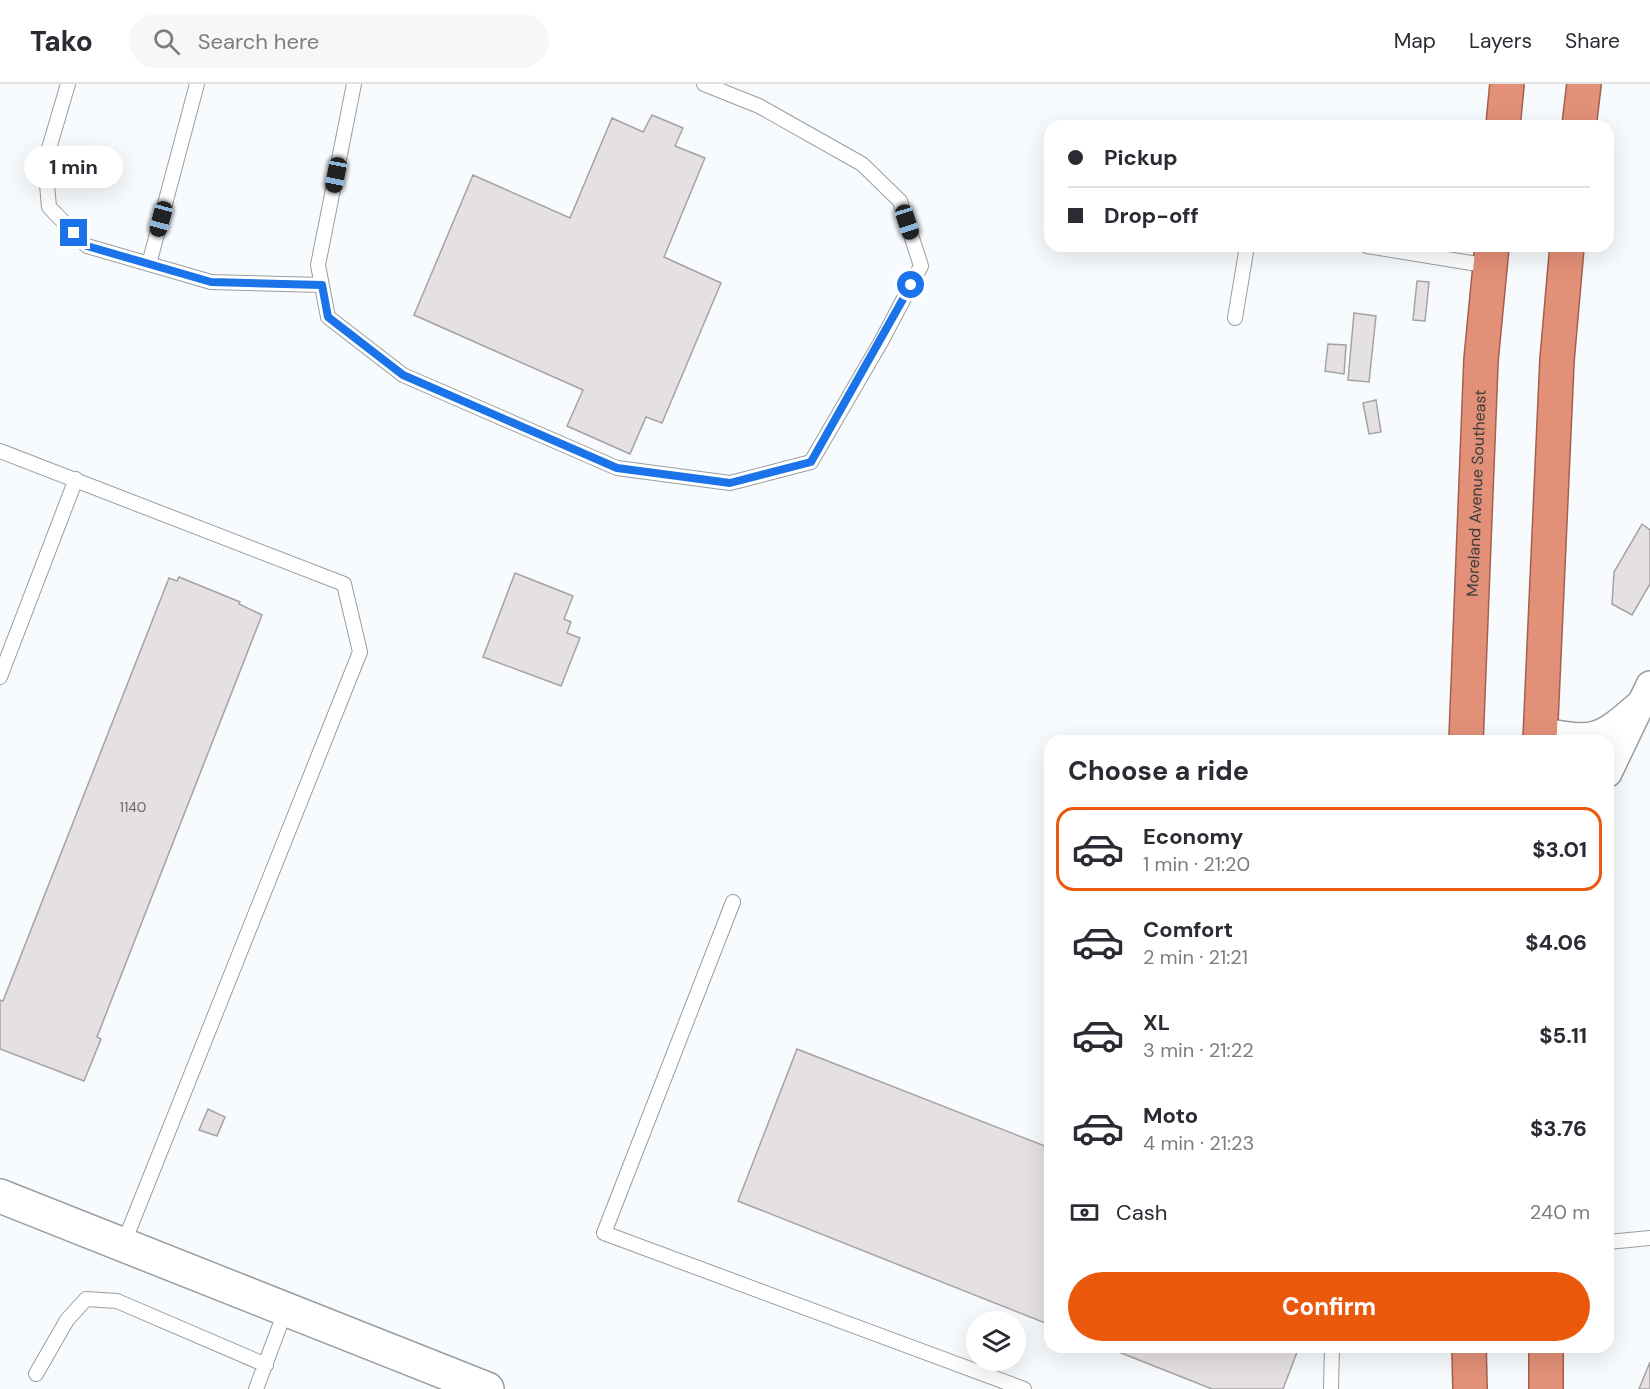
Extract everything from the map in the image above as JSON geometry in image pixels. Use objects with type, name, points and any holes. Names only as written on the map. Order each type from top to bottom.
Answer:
[{"type":"highway","points":[[1504,120],[1507,84]]},
{"type":"highway","points":[[1580,120],[1584,84]]},
{"type":"highway","points":[[1540,735],[1557,360],[1566,252]]},
{"type":"highway","name":"Moreland Avenue Southeast","points":[[1466,735],[1480,372],[1491,256]]},
{"type":"highway","points":[[1469,1353],[1470,1389]]},
{"type":"highway","points":[[1546,1353],[1546,1389]]},
{"type":"street","points":[[1598,735],[1612,728],[1645,694]]},
{"type":"street","points":[[1614,759],[1645,694]]},
{"type":"street","points":[[0,1196],[487,1389]]},
{"type":"lane","points":[[68,84],[45,162],[49,207],[87,246],[211,282],[322,285]]},
{"type":"lane","points":[[149,264],[197,84]]},
{"type":"lane","points":[[354,84],[318,265],[328,317],[403,375],[617,468],[730,483],[811,462],[882,340],[921,266],[900,201],[862,164],[759,106],[704,84]]},
{"type":"lane","points":[[1235,318],[1246,252]]},
{"type":"lane","points":[[1441,252],[1491,256]]},
{"type":"lane","points":[[0,451],[344,584],[360,652],[123,1245]]},
{"type":"lane","points":[[0,676],[76,479]]},
{"type":"lane","points":[[733,902],[604,1233],[1024,1389]]},
{"type":"lane","points":[[1614,1241],[1650,1238]]},
{"type":"lane","points":[[36,1374],[67,1320],[86,1299],[117,1301],[266,1365]]},
{"type":"lane","points":[[256,1389],[286,1310]]},
{"type":"lane","points":[[1331,1389],[1332,1353]]},
{"type":"building","points":[[652,115],[683,128],[675,146],[705,158],[664,257],[721,283],[662,423],[646,417],[630,454],[567,426],[583,390],[414,315],[473,175],[570,218],[612,118],[643,132]]},
{"type":"building","points":[[1417,281],[1429,282],[1425,321],[1413,320]]},
{"type":"building","points":[[1354,313],[1376,316],[1369,382],[1348,380]]},
{"type":"building","points":[[1328,344],[1346,345],[1344,374],[1325,371]]},
{"type":"building","points":[[1376,400],[1381,432],[1369,434],[1363,403]]},
{"type":"building","points":[[1642,524],[1650,530],[1650,584],[1632,615],[1612,604],[1614,572]]},
{"type":"building","points":[[515,573],[573,596],[564,619],[571,622],[567,633],[580,638],[561,686],[483,657]]},
{"type":"building","points":[[179,577],[240,602],[239,604],[262,615],[97,1037],[101,1039],[84,1081],[0,1049],[0,1000],[3,1001],[169,578],[177,581]]},
{"type":"building","points":[[797,1049],[1044,1146],[1044,1323],[1026,1315],[1026,1311],[1015,1311],[738,1201]]},
{"type":"building","points":[[208,1109],[225,1117],[217,1136],[199,1130]]},
{"type":"building","points":[[1121,1353],[1297,1353],[1283,1389],[1212,1389]]},
{"type":"building","points":[[1650,1362],[1650,1389],[1639,1389]]},
{"type":"route","points":[[74,233],[87,246],[211,282],[322,285],[328,317],[403,375],[541,437],[617,468],[730,483],[811,462],[882,340],[911,285]]}]
